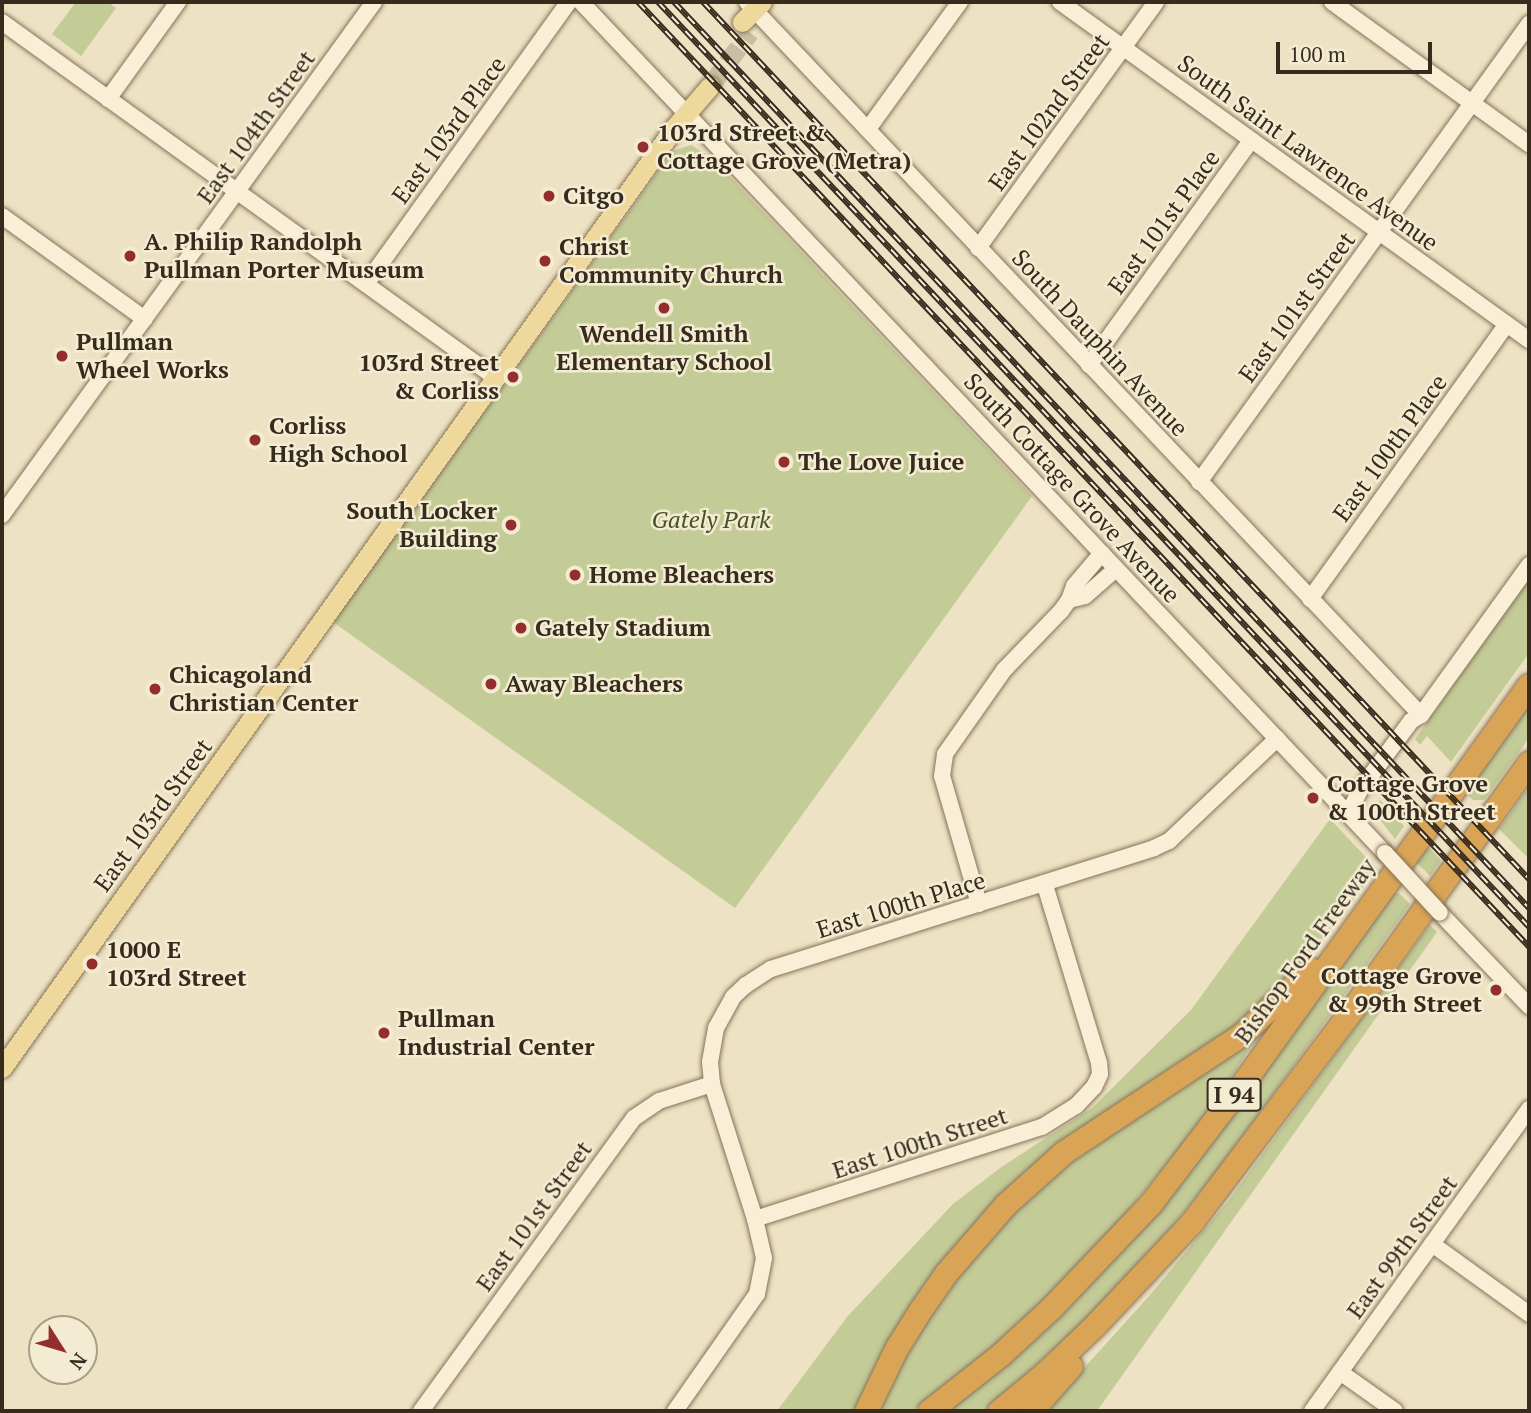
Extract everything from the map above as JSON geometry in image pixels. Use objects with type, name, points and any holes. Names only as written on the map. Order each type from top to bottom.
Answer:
[{"type":"highway","name":"Bishop Ford Freeway","points":[[929,1411],[1000,1356],[1051,1308],[1151,1203],[1237,1090],[1529,685]]},
{"type":"highway","points":[[866,1411],[903,1337],[944,1274],[974,1238],[1032,1178],[1064,1152],[1241,1035],[1276,1004],[1309,972],[1454,774],[1491,737]]},
{"type":"highway","name":"I 94","points":[[999,1411],[1045,1373],[1095,1325],[1192,1222],[1353,1008],[1529,762]]},
{"type":"highway","points":[[1031,1411],[1134,1299],[1192,1222]]},
{"type":"main road","name":"East 103rd Street","points":[[2,1068],[686,112],[690,93],[706,81]]},
{"type":"street","points":[[108,99],[178,2]]},
{"type":"street","name":"East 104th Street","points":[[2,516],[374,2]]},
{"type":"street","name":"East 103rd Place","points":[[366,284],[569,2]]},
{"type":"street","name":"South Cottage Grove Avenue","points":[[581,2],[1529,1006]]},
{"type":"street","points":[[868,129],[960,2]]},
{"type":"street","name":"South Saint Lawrence Avenue","points":[[1060,2],[1529,340]]},
{"type":"street","name":"East 102nd Street","points":[[978,248],[1156,2]]},
{"type":"street","points":[[1332,2],[1529,144]]},
{"type":"street","name":"South Dauphin Avenue","points":[[751,14],[868,129],[1420,715]]},
{"type":"street","points":[[2,22],[496,378]]},
{"type":"street","name":"East 101st Street","points":[[1199,482],[1529,24]]},
{"type":"street","name":"East 101st Place","points":[[1089,365],[1251,140]]},
{"type":"street","points":[[2,216],[145,319]]},
{"type":"street","name":"East 100th Place","points":[[1310,599],[1507,324]]},
{"type":"street","points":[[979,904],[942,776],[945,754],[1004,670],[1069,600],[1074,586],[1102,553]]},
{"type":"street","points":[[1348,814],[1374,770],[1411,721],[1420,715],[1529,565]]},
{"type":"street","points":[[1069,600],[1085,596],[1116,569]]},
{"type":"street","name":"East 100th Place","points":[[755,1219],[712,1084],[711,1048],[716,1028],[733,997],[771,969],[1045,885],[1169,841],[1277,738]]},
{"type":"street","name":"East 100th Street","points":[[755,1219],[1024,1134],[1061,1116],[1086,1097],[1097,1080],[1099,1062],[1045,885]]},
{"type":"street","name":"East 101st Street","points":[[421,1411],[634,1118],[659,1101],[712,1084]]},
{"type":"street","name":"East 99th Street","points":[[1312,1411],[1529,1109]]},
{"type":"street","points":[[675,1411],[757,1294],[764,1258],[755,1219]]},
{"type":"street","points":[[1433,1244],[1529,1314]]},
{"type":"street","points":[[1340,1372],[1395,1411]]},
{"type":"green space","points":[[76,2],[108,2],[116,8],[81,56],[52,34]]},
{"type":"green space","name":"Gately Park","points":[[691,145],[712,158],[1032,496],[735,908],[333,622],[673,151]]},
{"type":"green space","points":[[1529,578],[1529,653],[1451,762],[1427,736],[1420,745],[1415,739]]},
{"type":"green space","points":[[1529,703],[1529,738],[1484,800],[1473,800],[1465,792]]},
{"type":"green space","points":[[1529,787],[1529,859],[1499,829]]},
{"type":"green space","points":[[1380,800],[1404,826],[1395,839],[1377,816],[1375,807]]},
{"type":"green space","points":[[1330,819],[1377,869],[1301,966],[1232,1031],[1000,1197],[925,1283],[876,1365],[855,1411],[777,1411],[847,1317],[953,1204],[1000,1168],[1092,1108],[1191,1010]]},
{"type":"green space","points":[[1427,845],[1441,860],[1430,876],[1415,861]]},
{"type":"green space","points":[[1392,893],[1399,893],[1410,904],[1225,1161],[1172,1227],[1084,1322],[985,1411],[949,1411],[1065,1311],[1158,1210],[1213,1141]]},
{"type":"green space","points":[[1430,925],[1437,932],[1097,1411],[1045,1411],[1150,1295],[1229,1200]]},
{"type":"green space","points":[[1254,1033],[1258,1036],[1202,1121],[1105,1239],[1015,1329],[912,1411],[876,1411],[909,1346],[979,1245],[1066,1161]]},
{"type":"tunnel","points":[[710,86],[750,32]]},
{"type":"railway","points":[[638,2],[1529,947]]},
{"type":"railway","points":[[658,2],[1529,927]]},
{"type":"railway","points":[[674,2],[1529,908]]},
{"type":"railway","points":[[703,2],[1529,879]]},
{"type":"place","name":"103rd Street & Cottage Grove (Metra)","points":[[643,147]]},
{"type":"place","name":"Citgo","points":[[549,196]]},
{"type":"place","name":"A. Philip Randolph Pullman Porter Museum","points":[[130,256]]},
{"type":"place","name":"Christ Community Church","points":[[545,261]]},
{"type":"place","name":"Wendell Smith Elementary School","points":[[664,308]]},
{"type":"place","name":"Pullman Wheel Works","points":[[62,356]]},
{"type":"place","name":"103rd Street & Corliss","points":[[513,377]]},
{"type":"place","name":"Corliss High School","points":[[255,440]]},
{"type":"place","name":"The Love Juice","points":[[784,462]]},
{"type":"place","name":"South Locker Building","points":[[511,525]]},
{"type":"place","name":"Home Bleachers","points":[[575,575]]},
{"type":"place","name":"Gately Stadium","points":[[521,628]]},
{"type":"place","name":"Away Bleachers","points":[[491,684]]},
{"type":"place","name":"Chicagoland Christian Center","points":[[155,689]]},
{"type":"place","name":"Cottage Grove & 100th Street","points":[[1313,798]]},
{"type":"place","name":"1000 E 103rd Street","points":[[92,964]]},
{"type":"place","name":"Cottage Grove & 99th Street","points":[[1496,990]]},
{"type":"place","name":"Pullman Industrial Center","points":[[384,1033]]}]
